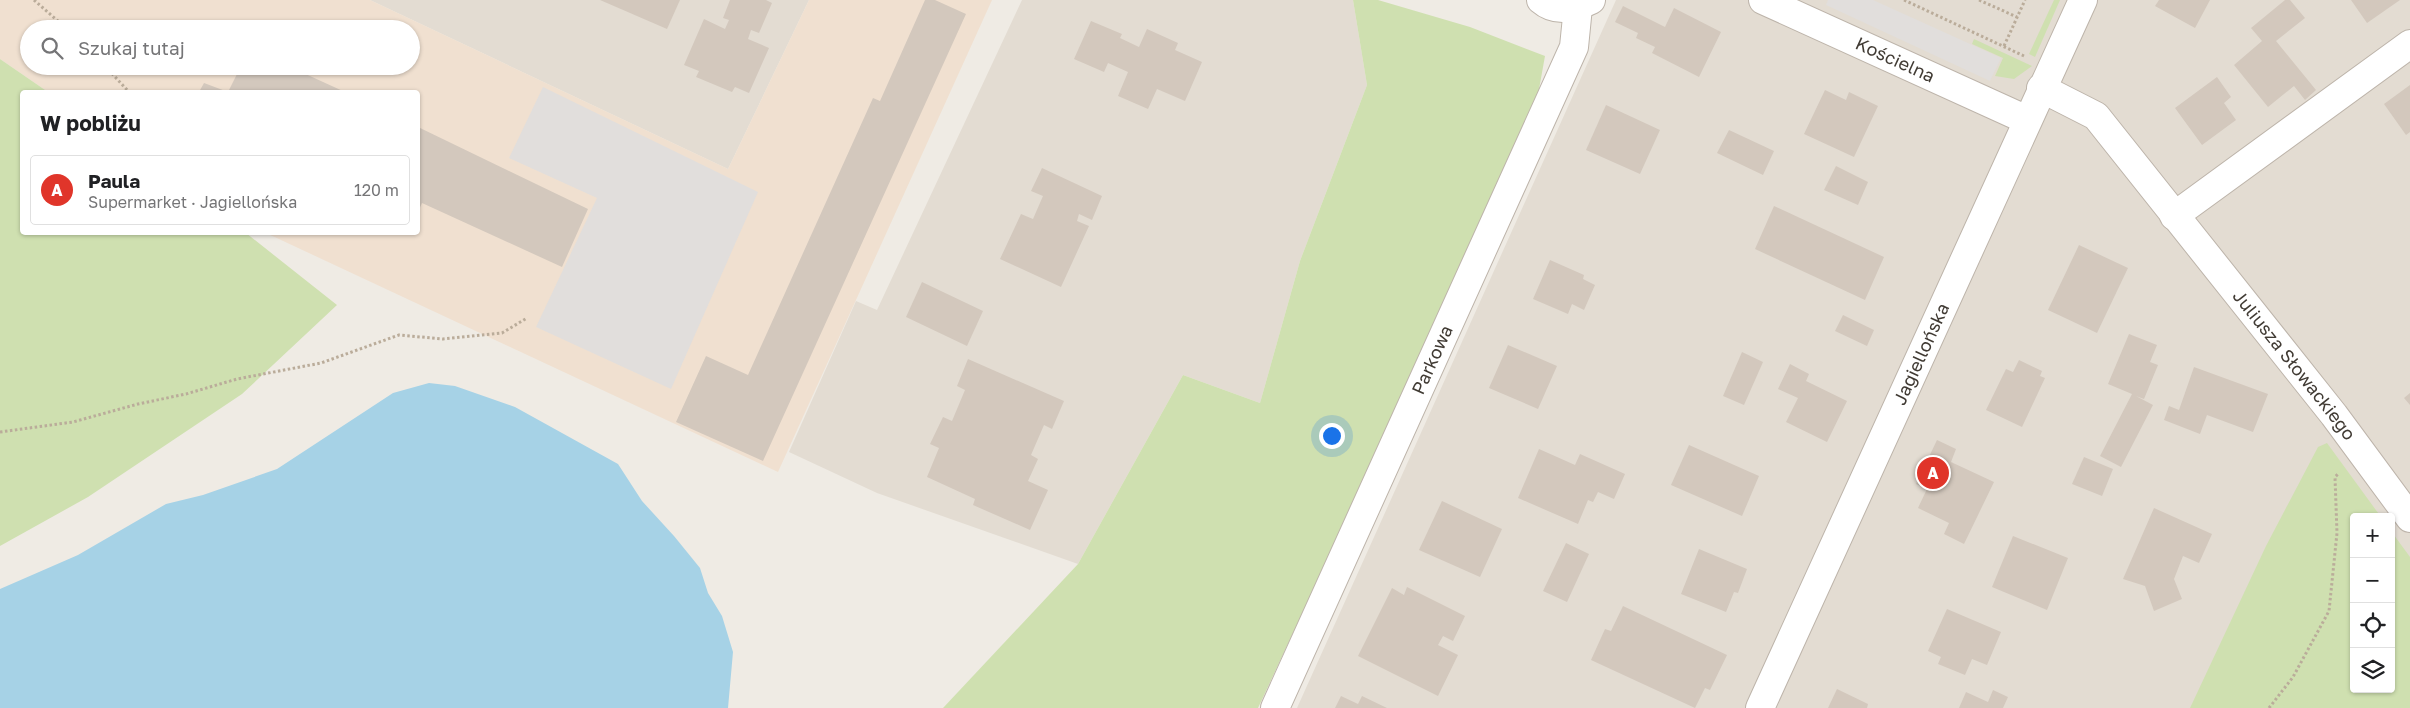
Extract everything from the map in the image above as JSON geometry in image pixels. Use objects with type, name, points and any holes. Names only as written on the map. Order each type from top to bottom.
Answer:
[{"type":"street","points":[[1541,0],[1561,9],[1585,4]]},
{"type":"street","name":"Kościelna","points":[[1763,0],[2027,120]]},
{"type":"street","name":"Jagiellońska","points":[[1760,708],[2083,0]]},
{"type":"street","name":"Parkowa","points":[[1275,708],[1574,48],[1585,4]]},
{"type":"street","points":[[2174,216],[2410,44]]},
{"type":"street","name":"Juliusza Słowackiego","points":[[2046,78],[2096,116],[2334,415],[2410,518]]},
{"type":"path","points":[[34,0],[56,20]]},
{"type":"path","points":[[1904,0],[2004,46],[2046,78]]},
{"type":"path","points":[[1979,0],[2018,17]]},
{"type":"path","points":[[2004,46],[2025,0]]},
{"type":"path","points":[[113,75],[127,90]]},
{"type":"path","points":[[0,432],[73,422],[138,404],[186,394],[237,379],[321,363],[399,335],[442,339],[502,333],[527,318]]},
{"type":"path","points":[[2269,708],[2293,677],[2329,611],[2337,533],[2335,477],[2358,450]]},
{"type":"shaded area","points":[[0,0],[370,0],[412,20],[20,20],[20,73],[0,59]]},
{"type":"shaded area","points":[[370,0],[809,0],[728,169],[420,24],[420,20],[412,20]]},
{"type":"shaded area","points":[[809,0],[992,0],[778,472],[270,235],[420,235],[420,90],[45,90],[23,75],[420,75],[420,24],[728,169]]},
{"type":"shaded area","points":[[1022,0],[1353,0],[1367,85],[1300,261],[1260,403],[1183,375],[1078,564],[877,493],[789,452],[856,301],[877,310]]},
{"type":"shaded area","points":[[1616,0],[2410,0],[2410,708],[1297,708]]},
{"type":"shaded area","points":[[1828,0],[1873,0],[2001,58],[1990,81],[1826,5]]},
{"type":"shaded area","points":[[543,87],[758,192],[671,389],[536,327],[597,198],[509,158]]},
{"type":"green space","points":[[1353,0],[1378,0],[1470,27],[1545,56],[1534,117],[1258,708],[943,708],[1078,564],[1183,375],[1260,403],[1300,261],[1367,85]]},
{"type":"green space","points":[[2054,0],[2060,0],[2035,57],[2029,54]]},
{"type":"green space","points":[[1974,39],[2032,66],[2014,79],[1995,76],[2003,58],[1972,44]]},
{"type":"green space","points":[[0,59],[20,73],[20,75],[23,75],[45,90],[20,90],[20,235],[249,235],[337,305],[242,394],[88,497],[0,546]]},
{"type":"green space","points":[[2327,443],[2378,513],[2350,513],[2350,693],[2395,693],[2395,536],[2410,557],[2410,708],[2190,708],[2266,546],[2318,447]]},
{"type":"water","points":[[429,383],[455,386],[515,407],[618,464],[642,501],[700,568],[708,593],[722,616],[733,652],[728,708],[0,708],[0,589],[78,555],[166,504],[203,495],[277,469],[393,393]]},
{"type":"building","points":[[600,0],[680,0],[667,29]]},
{"type":"building","points":[[730,0],[766,0],[772,3],[759,33],[751,30],[748,39],[769,48],[749,93],[735,87],[732,92],[696,77],[699,71],[684,65],[704,19],[725,29],[729,20],[723,18]]},
{"type":"building","points":[[925,0],[935,0],[966,14],[763,461],[676,422],[706,356],[748,375],[873,98],[880,101]]},
{"type":"building","points":[[2159,0],[2210,0],[2195,28],[2155,6]]},
{"type":"building","points":[[2285,0],[2290,0],[2305,18],[2276,41],[2316,90],[2305,100],[2294,86],[2268,107],[2234,65],[2262,41],[2251,28]]},
{"type":"building","points":[[2351,0],[2400,0],[2367,23]]},
{"type":"building","points":[[1623,6],[1665,27],[1674,8],[1721,32],[1699,77],[1652,53],[1655,47],[1636,38],[1638,33],[1615,22]]},
{"type":"building","points":[[1091,21],[1122,34],[1120,38],[1139,47],[1147,29],[1178,43],[1175,50],[1202,62],[1185,101],[1157,89],[1148,109],[1118,96],[1128,72],[1108,63],[1104,72],[1074,59]]},
{"type":"building","points":[[236,75],[308,75],[341,90],[229,90]]},
{"type":"building","points":[[2217,77],[2231,97],[2224,103],[2236,120],[2202,145],[2175,108]]},
{"type":"building","points":[[204,83],[223,90],[200,90]]},
{"type":"building","points":[[2410,85],[2410,132],[2406,135],[2384,104]]},
{"type":"building","points":[[1825,90],[1846,100],[1849,92],[1878,106],[1854,157],[1804,134]]},
{"type":"building","points":[[1606,105],[1660,130],[1640,174],[1586,150]]},
{"type":"building","points":[[420,128],[588,209],[562,267],[422,203],[420,208]]},
{"type":"building","points":[[1729,130],[1774,151],[1763,175],[1717,153]]},
{"type":"building","points":[[1836,166],[1868,182],[1858,205],[1824,190]]},
{"type":"building","points":[[1042,168],[1102,196],[1092,220],[1079,214],[1077,221],[1089,226],[1061,287],[1000,259],[1021,214],[1033,219],[1043,196],[1031,191]]},
{"type":"building","points":[[1774,206],[1884,257],[1865,300],[1755,249]]},
{"type":"building","points":[[2079,245],[2128,268],[2097,333],[2048,310]]},
{"type":"building","points":[[1550,260],[1584,275],[1583,279],[1595,285],[1584,310],[1572,304],[1568,314],[1533,299]]},
{"type":"building","points":[[922,282],[983,311],[967,346],[906,317]]},
{"type":"building","points":[[1843,315],[1874,330],[1867,346],[1835,331]]},
{"type":"building","points":[[2129,334],[2157,345],[2150,362],[2158,365],[2144,399],[2136,396],[2153,405],[2121,467],[2100,456],[2132,394],[2108,384]]},
{"type":"building","points":[[1508,345],[1557,366],[1538,409],[1489,388]]},
{"type":"building","points":[[1742,352],[1763,362],[1744,405],[1723,396]]},
{"type":"building","points":[[968,359],[1064,401],[1052,429],[1044,425],[1031,455],[1038,459],[1028,481],[1048,490],[1030,530],[973,505],[975,499],[927,477],[939,448],[930,444],[943,417],[952,421],[965,390],[957,386]]},
{"type":"building","points":[[2019,360],[2042,371],[2040,376],[2045,378],[2022,427],[1986,410],[2006,369],[2013,372]]},
{"type":"building","points":[[1790,364],[1809,374],[1806,381],[1847,401],[1827,442],[1786,422],[1798,398],[1778,389]]},
{"type":"building","points":[[2194,367],[2268,394],[2253,432],[2207,415],[2200,434],[2164,420],[2169,406],[2179,410]]},
{"type":"building","points":[[2410,393],[2410,405],[2404,398]]},
{"type":"building","points":[[1937,440],[1956,449],[1951,462],[1994,482],[1964,544],[1944,534],[1949,523],[1918,508],[1927,489],[1916,484]]},
{"type":"building","points":[[1689,445],[1759,476],[1742,516],[1671,485]]},
{"type":"building","points":[[1539,449],[1575,465],[1580,454],[1625,474],[1614,499],[1598,492],[1593,502],[1588,500],[1578,524],[1518,498]]},
{"type":"building","points":[[2084,457],[2113,469],[2102,496],[2072,484]]},
{"type":"building","points":[[1442,501],[1502,529],[1480,577],[1419,550]]},
{"type":"building","points":[[2154,508],[2212,534],[2199,563],[2183,556],[2174,579],[2182,599],[2154,611],[2145,586],[2123,579]]},
{"type":"building","points":[[2013,536],[2068,558],[2047,610],[1992,587]]},
{"type":"building","points":[[1566,543],[1589,554],[1567,602],[1543,591]]},
{"type":"building","points":[[1699,549],[1747,569],[1738,593],[1734,592],[1726,612],[1681,594]]},
{"type":"building","points":[[1407,587],[1465,616],[1453,641],[1443,636],[1438,645],[1458,655],[1438,696],[1358,656],[1392,588],[1404,595]]},
{"type":"building","points":[[1623,606],[1727,655],[1710,690],[1705,688],[1695,708],[1591,660],[1605,629],[1611,631]]},
{"type":"building","points":[[1947,609],[2001,632],[1987,665],[1972,659],[1965,675],[1938,664],[1941,657],[1928,651]]},
{"type":"building","points":[[1837,689],[1868,704],[1867,708],[1828,708]]},
{"type":"building","points":[[1993,690],[2008,697],[2003,708],[1959,708],[1966,692],[1988,702]]},
{"type":"building","points":[[1341,696],[1358,704],[1362,696],[1387,708],[1335,708]]},
{"type":"place","name":"Paula","points":[[1933,473]]}]
